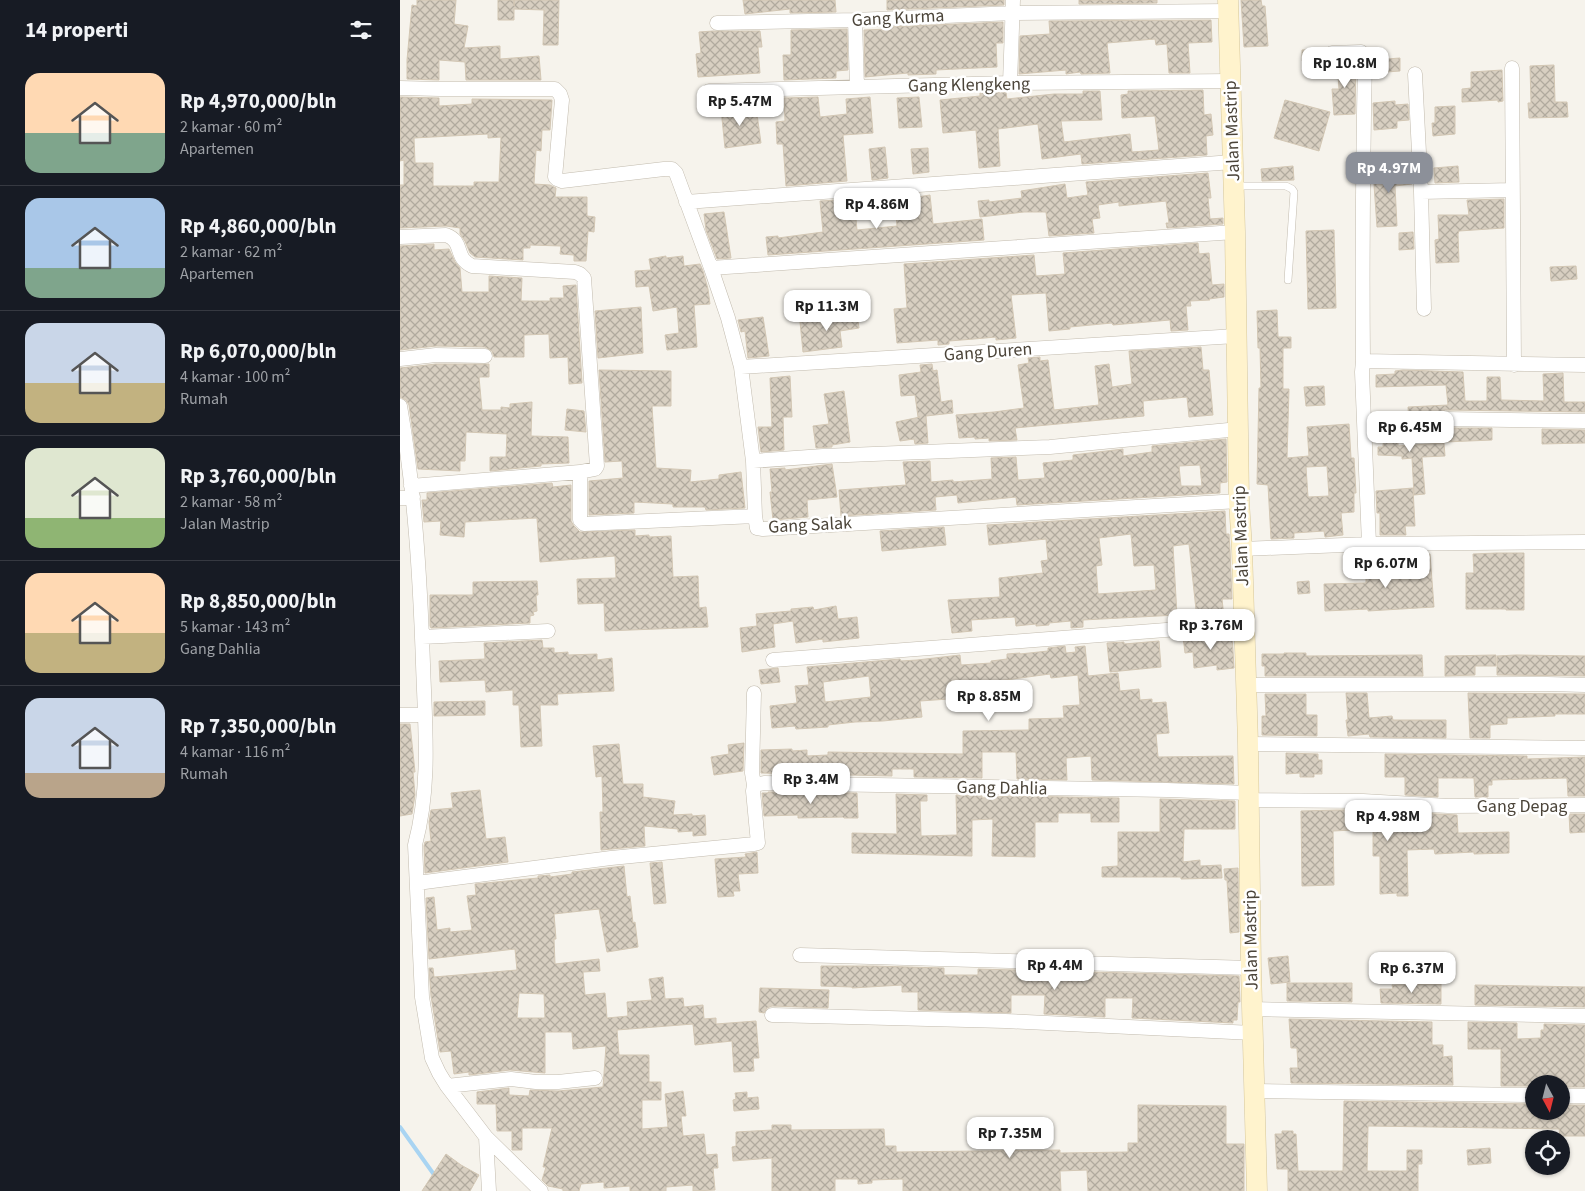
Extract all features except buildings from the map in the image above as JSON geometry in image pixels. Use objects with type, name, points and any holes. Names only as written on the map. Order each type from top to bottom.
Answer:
[{"type":"main road","name":"Jalan Mastrip","points":[[1228,5],[1234,186],[1239,501],[1250,796],[1251,968],[1257,1191]]},
{"type":"street","name":"Gang Kurma","points":[[717,23],[855,20],[1013,6],[1228,5]]},
{"type":"street","points":[[1010,84],[1013,6]]},
{"type":"street","points":[[855,20],[857,87]]},
{"type":"street","points":[[1332,53],[1361,52],[1365,58],[1362,372],[1369,544]]},
{"type":"street","points":[[1512,68],[1514,365]]},
{"type":"street","points":[[1415,74],[1424,309]]},
{"type":"street","name":"Gang Klengkeng","points":[[708,91],[1230,81]]},
{"type":"street","points":[[400,88],[440,90],[555,89],[560,94],[562,100],[555,177],[557,179],[562,181],[672,170],[676,173],[728,318],[741,367],[753,461],[755,516]]},
{"type":"street","points":[[686,202],[1233,162]]},
{"type":"street","points":[[1421,192],[1512,190]]},
{"type":"street","points":[[711,268],[1235,232]]},
{"type":"street","points":[[400,237],[446,235],[452,237],[457,244],[462,259],[465,263],[472,266],[575,272],[584,278],[597,466],[595,469],[580,472],[408,494]]},
{"type":"street","name":"Gang Duren","points":[[741,367],[1236,336]]},
{"type":"street","points":[[400,359],[436,355],[485,356]]},
{"type":"street","points":[[1363,361],[1585,365]]},
{"type":"street","points":[[400,406],[407,445],[408,494],[419,562],[427,768],[421,825],[415,846],[422,997],[432,1058],[447,1086],[486,1137],[541,1191]]},
{"type":"street","points":[[1445,420],[1585,421]]},
{"type":"street","points":[[753,461],[823,456],[1050,447],[1239,429]]},
{"type":"street","name":"Gang Salak","points":[[580,472],[580,520],[584,524],[755,516],[757,528],[763,529],[1239,501]]},
{"type":"street","points":[[1242,549],[1369,544],[1585,542]]},
{"type":"street","points":[[773,660],[1244,624]]},
{"type":"street","points":[[422,637],[548,631]]},
{"type":"street","points":[[1246,685],[1585,685]]},
{"type":"street","points":[[417,883],[611,858],[758,843],[752,773],[754,693]]},
{"type":"street","points":[[400,714],[425,715]]},
{"type":"street","points":[[1248,744],[1585,748]]},
{"type":"street","name":"Gang Dahlia","points":[[754,785],[774,783],[1167,790],[1250,796]]},
{"type":"street","name":"Gang Depag","points":[[1250,796],[1448,806],[1585,805]]},
{"type":"street","points":[[800,955],[1251,968]]},
{"type":"street","points":[[1252,1009],[1585,1016]]},
{"type":"street","points":[[772,1015],[1005,1021],[1253,1033]]},
{"type":"street","points":[[447,1086],[511,1079],[558,1082],[595,1078]]},
{"type":"street","points":[[1254,1091],[1525,1095]]},
{"type":"street","points":[[1570,1096],[1585,1096]]},
{"type":"street","points":[[486,1137],[489,1191]]},
{"type":"lane","points":[[1234,186],[1286,186],[1294,192],[1288,280]]},
{"type":"waterway","points":[[400,1127],[435,1176]]}]
